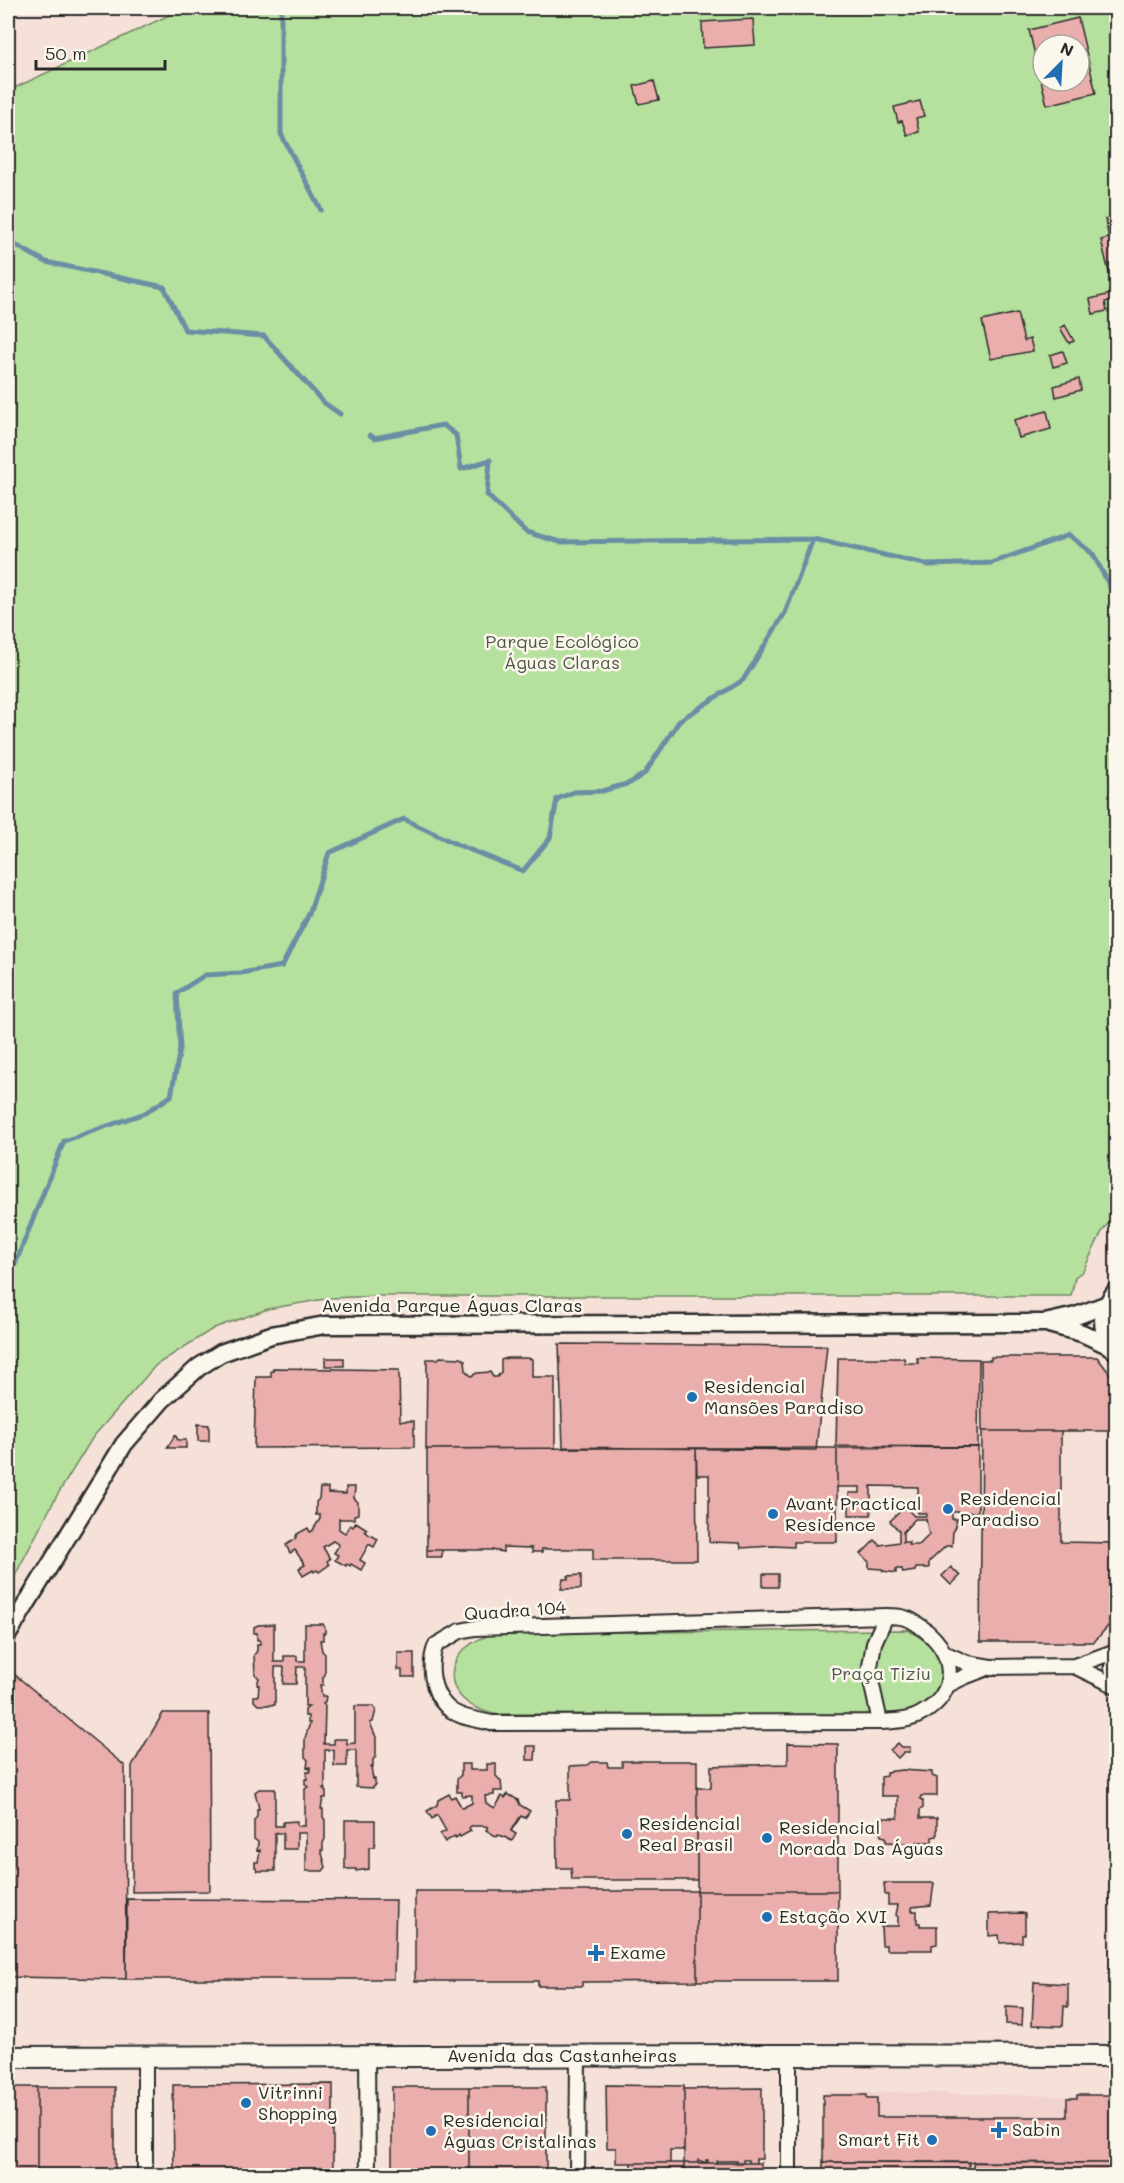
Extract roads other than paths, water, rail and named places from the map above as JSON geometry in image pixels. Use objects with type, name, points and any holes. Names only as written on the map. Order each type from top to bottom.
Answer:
[{"type":"main road","name":"Avenida das Castanheiras","points":[[8,2057],[1116,2056]]},
{"type":"street","points":[[1112,1348],[1103,1318],[1105,1305],[1116,1291]]},
{"type":"street","name":"Avenida Parque Águas Claras","points":[[8,1634],[124,1444],[162,1400],[199,1367],[220,1353],[271,1335],[325,1325],[1045,1323],[1076,1316],[1105,1305]]},
{"type":"street","name":"Avenida Parque Águas Claras","points":[[1045,1323],[1082,1333],[1112,1348]]},
{"type":"street","points":[[880,1722],[869,1672],[874,1643],[886,1616]]},
{"type":"street","name":"Quadra 104","points":[[991,1667],[948,1685],[939,1699],[922,1714],[908,1719],[880,1722],[491,1723],[462,1716],[446,1707],[434,1686],[431,1674],[436,1645],[460,1631],[475,1628],[886,1616],[905,1618],[916,1623],[935,1638],[946,1654],[967,1662],[991,1667],[1074,1666],[1116,1653]]},
{"type":"street","points":[[1116,1653],[1113,1668],[1116,1684]]},
{"type":"street","points":[[946,1654],[949,1668],[948,1685]]},
{"type":"street","name":"Quadra 104","points":[[1074,1666],[1116,1684]]},
{"type":"street","points":[[789,2055],[789,2175]]},
{"type":"street","points":[[367,2056],[368,2175]]},
{"type":"street","points":[[577,2175],[578,2056]]},
{"type":"street","points":[[145,2057],[145,2175]]},
{"type":"waterway","points":[[281,8],[281,134],[321,210]]},
{"type":"waterway","points":[[8,241],[46,262],[164,287],[185,330],[264,336],[323,402],[340,414]]},
{"type":"waterway","points":[[370,435],[374,438],[443,425],[456,435],[461,469],[490,460],[487,495],[526,532],[560,542],[813,539]]},
{"type":"waterway","points":[[8,1282],[64,1141],[145,1113],[171,1096],[180,1049],[177,993],[205,975],[241,973],[282,966],[309,914],[329,853],[404,819],[458,845],[523,871],[550,838],[557,799],[574,792],[602,791],[630,783],[645,773],[680,720],[743,680],[785,613],[813,539],[929,565],[991,563],[1069,535],[1093,554],[1116,598]]},
{"type":"place","name":"Residencial Mansões Paradiso","points":[[692,1397]]},
{"type":"place","name":"Residencial Paradiso","points":[[948,1509]]},
{"type":"place","name":"Avant Practical Residence","points":[[773,1514]]},
{"type":"place","name":"Residencial Real Brasil","points":[[627,1834]]},
{"type":"place","name":"Residencial Morada Das Águas","points":[[767,1838]]},
{"type":"place","name":"Estação XVI","points":[[767,1917]]},
{"type":"place","name":"Exame","points":[[596,1953]]},
{"type":"place","name":"Vitrinni Shopping","points":[[246,2103]]},
{"type":"place","name":"Sabin","points":[[999,2130]]},
{"type":"place","name":"Residencial Águas Cristalinas","points":[[431,2131]]},
{"type":"place","name":"Smart Fit","points":[[932,2140]]},
{"type":"park label","name":"Parque Ecológico Águas Claras","points":[[562,652]]},
{"type":"park label","name":"Praça Tiziu","points":[[881,1674]]}]
